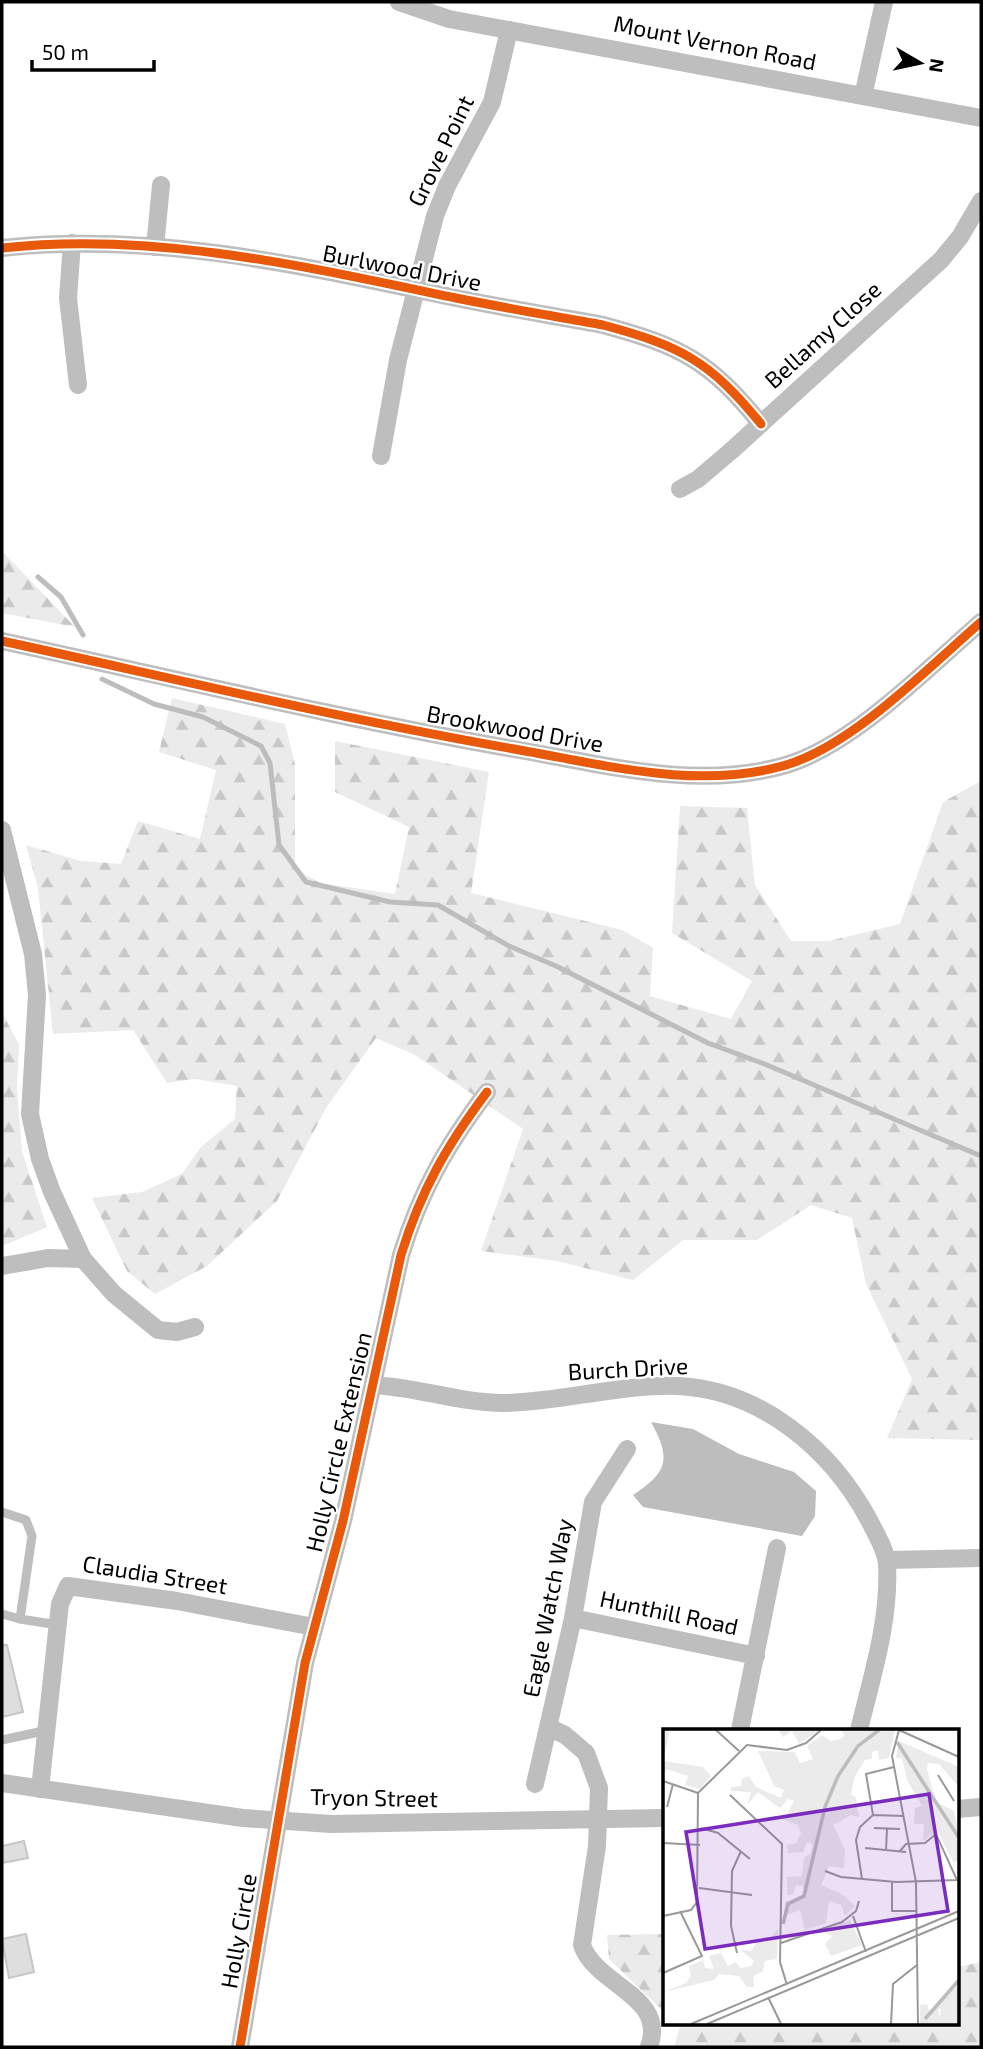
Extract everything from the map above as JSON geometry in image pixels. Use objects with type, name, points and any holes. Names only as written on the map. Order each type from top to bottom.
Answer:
[{"type":"street","name":"Mount Vernon Road","points":[[399,2],[449,19],[981,118]]},
{"type":"street","points":[[863,96],[884,2]]},
{"type":"street","name":"Grove Point","points":[[382,456],[390,398],[425,250],[447,186],[492,102],[509,30]]},
{"type":"street","points":[[155,247],[161,185]]},
{"type":"street","name":"Bellamy Close","points":[[680,489],[698,479],[761,424],[941,260],[960,237],[981,201]]},
{"type":"street","points":[[72,243],[68,298],[78,385]]},
{"type":"street","name":"Burlwood Drive","points":[[2,248],[72,243],[155,247],[248,258],[603,325],[660,343],[693,358],[719,375],[761,424]]},
{"type":"street","name":"Brookwood Drive","points":[[2,641],[395,727],[633,770],[697,775],[762,771],[787,765],[828,747],[906,687],[981,622]]},
{"type":"street","points":[[2,830],[28,928],[36,982],[30,1114],[52,1192],[83,1259],[114,1294],[158,1330],[177,1332],[195,1327]]},
{"type":"street","name":"Holly Circle Extension","points":[[277,1821],[314,1627],[343,1521],[401,1255],[414,1213],[436,1166],[487,1092]]},
{"type":"street","points":[[2,1266],[48,1258],[83,1259]]},
{"type":"street","name":"Burch Drive","points":[[373,1385],[501,1403],[662,1386],[698,1388],[728,1395],[784,1423],[825,1457],[856,1496],[887,1560],[884,1620],[859,1729]]},
{"type":"street","name":"Eagle Watch Way","points":[[535,1784],[550,1728],[573,1618],[593,1502],[627,1449]]},
{"type":"street","points":[[740,1729],[777,1548]]},
{"type":"street","points":[[887,1560],[981,1558]]},
{"type":"street","name":"Claudia Street","points":[[40,1789],[63,1591],[75,1585],[314,1627]]},
{"type":"street","name":"Hunthill Road","points":[[573,1618],[755,1656]]},
{"type":"street","points":[[550,1728],[565,1735],[586,1753],[599,1788],[599,1820],[582,1945],[590,1962],[598,1970],[646,2007],[653,2030],[649,2047]]},
{"type":"street","name":"Tryon Street","points":[[2,1783],[277,1821],[430,1824],[663,1818]]},
{"type":"street","points":[[958,1808],[981,1807]]},
{"type":"street","name":"Holly Circle","points":[[240,2047],[277,1821]]},
{"type":"lane","points":[[2,1512],[26,1520],[32,1536],[20,1619]]},
{"type":"lane","points":[[2,1614],[58,1625]]},
{"type":"lane","points":[[2,1740],[48,1730]]},
{"type":"green space","points":[[2,551],[75,627],[2,613]]},
{"type":"green space","points":[[172,698],[285,724],[295,764],[295,869],[320,883],[395,894],[409,827],[335,792],[335,741],[489,772],[471,893],[622,930],[653,948],[650,996],[731,1019],[752,981],[672,933],[680,806],[747,808],[755,885],[791,941],[829,941],[900,924],[943,802],[981,781],[981,1440],[887,1438],[912,1379],[866,1284],[852,1218],[811,1205],[757,1240],[683,1240],[633,1280],[557,1261],[481,1251],[523,1129],[415,1055],[376,1038],[326,1108],[277,1201],[207,1266],[155,1294],[127,1271],[92,1198],[142,1192],[182,1174],[201,1147],[235,1119],[237,1086],[195,1079],[167,1083],[133,1030],[53,1034],[38,888],[26,845],[81,861],[121,864],[138,821],[200,839],[216,770],[159,752]]},
{"type":"green space","points":[[2,1012],[19,1045],[17,1088],[22,1151],[47,1227],[2,1246]]},
{"type":"green space","points":[[607,1935],[663,1935],[663,2011],[609,1959]]},
{"type":"green space","points":[[981,1962],[981,2047],[674,2047],[680,2027],[677,2024],[958,2024],[958,1967]]},
{"type":"shaded area","points":[[651,1422],[693,1429],[739,1454],[794,1472],[816,1491],[815,1516],[802,1536],[643,1507],[633,1495],[653,1479],[663,1464],[662,1446]]},
{"type":"building","points":[[2,1645],[7,1645],[23,1712],[2,1717]]},
{"type":"building","points":[[24,1841],[28,1858],[2,1863],[2,1846]]},
{"type":"building","points":[[26,1934],[34,1972],[9,1978],[2,1939]]},
{"type":"waterway","points":[[38,577],[61,597],[83,635]]},
{"type":"waterway","points":[[102,679],[154,704],[203,717],[261,746],[270,763],[279,845],[306,882],[390,902],[438,905],[509,946],[556,966],[708,1043],[767,1065],[981,1156]]},
{"type":"cycle path","points":[[2,248],[116,244],[230,255],[603,325],[653,340],[692,359],[726,385],[761,424]]},
{"type":"cycle path","points":[[2,641],[450,737],[615,768],[718,776],[786,765],[837,741],[889,703],[981,622]]},
{"type":"cycle path","points":[[240,2047],[305,1663],[343,1521],[401,1255],[417,1210],[436,1169],[487,1092]]}]
